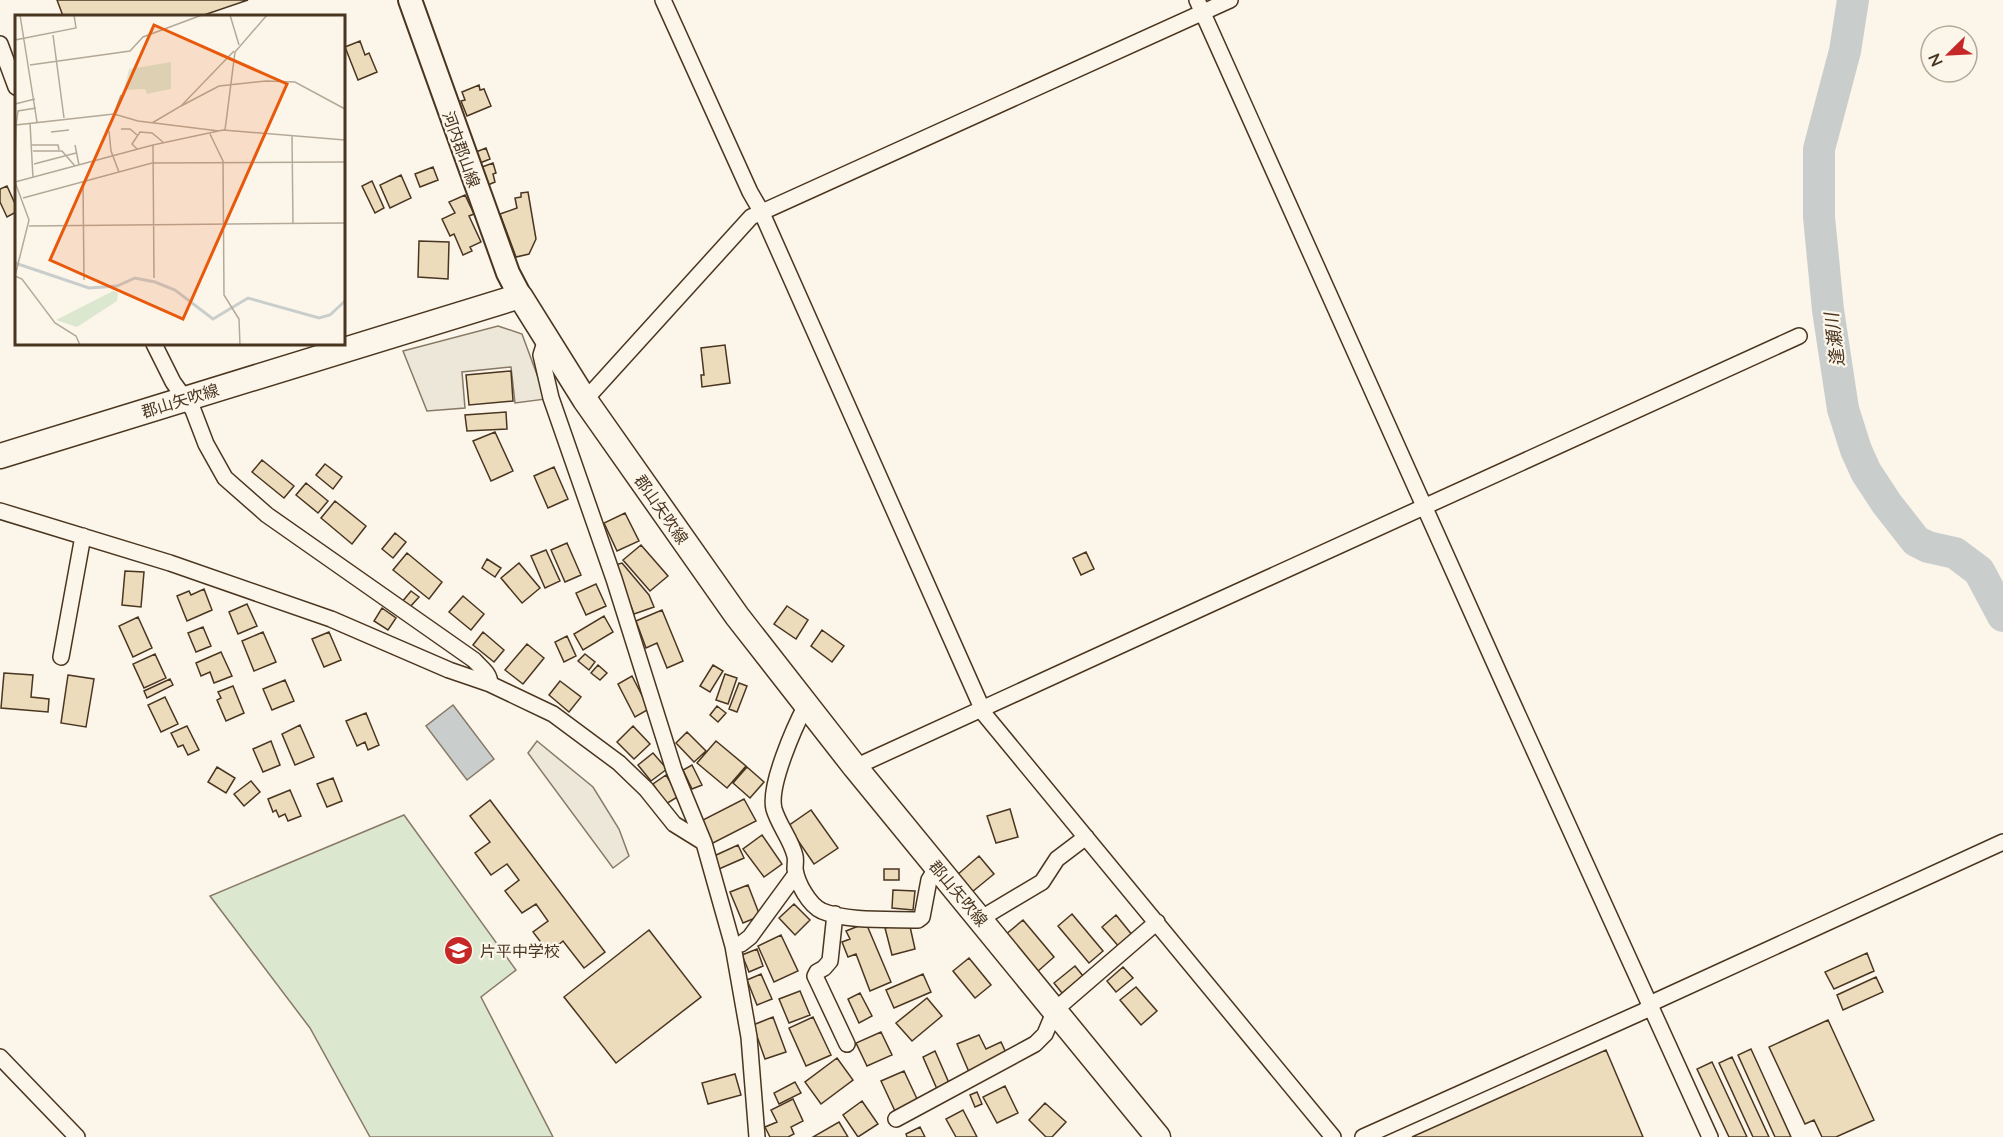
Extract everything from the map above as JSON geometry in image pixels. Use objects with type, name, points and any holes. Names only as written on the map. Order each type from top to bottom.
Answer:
[{"type":"main road","name":"河内郡山線","points":[[410,0],[508,273],[520,296]]},
{"type":"main road","name":"郡山矢吹線","points":[[0,456],[520,296],[585,400],[737,616],[855,767],[1158,1137]]},
{"type":"street","points":[[663,0],[750,192],[761,211],[981,707],[1333,1137]]},
{"type":"street","points":[[585,400],[751,217],[1200,6],[1230,0]]},
{"type":"street","points":[[1200,6],[1424,508],[1710,1137]]},
{"type":"street","points":[[0,44],[15,84]]},
{"type":"street","points":[[855,767],[981,707],[1799,336]]},
{"type":"street","points":[[546,339],[542,355],[551,398],[614,579],[674,770],[704,843],[733,946],[749,1037],[757,1137]]},
{"type":"street","points":[[154,345],[173,382],[193,410],[206,444],[221,471],[237,490],[267,515],[474,660],[486,671],[490,684]]},
{"type":"street","points":[[0,511],[83,536],[331,619],[449,670],[490,684],[554,714],[626,769],[646,789],[674,824],[704,843]]},
{"type":"street","points":[[61,657],[83,536]]},
{"type":"street","points":[[806,705],[792,731],[773,796],[773,806],[795,856],[796,874],[813,903],[820,910],[858,918],[918,920],[922,917],[929,880],[937,867]]},
{"type":"street","points":[[981,920],[1042,882],[1057,859],[1086,837]]},
{"type":"street","points":[[1363,1137],[1644,1011],[1650,1005],[2003,842]]},
{"type":"street","points":[[733,946],[741,944],[750,937],[796,874]]},
{"type":"street","points":[[835,914],[830,961],[815,976],[847,1044]]},
{"type":"street","points":[[896,1119],[1035,1044],[1045,1034],[1055,1010],[1156,922]]},
{"type":"street","points":[[0,1057],[76,1137]]},
{"type":"green space","points":[[404,815],[516,970],[481,997],[553,1137],[370,1137],[310,1028],[210,896]]},
{"type":"shaded area","points":[[498,326],[522,334],[546,399],[515,403],[511,367],[462,372],[465,408],[427,411],[403,351]]},
{"type":"shaded area","points":[[453,705],[494,759],[467,780],[426,726]]},
{"type":"shaded area","points":[[537,741],[593,787],[619,829],[629,856],[613,868],[528,753]]},
{"type":"building","points":[[57,0],[248,0],[204,15],[63,15]]},
{"type":"building","points":[[360,41],[365,55],[369,53],[377,72],[358,80],[345,47]]},
{"type":"building","points":[[479,85],[480,90],[484,89],[491,106],[467,116],[461,101],[465,100],[462,92]]},
{"type":"building","points":[[486,148],[490,159],[480,163],[476,152]]},
{"type":"building","points":[[493,163],[496,173],[493,174],[495,182],[488,185],[482,167]]},
{"type":"building","points":[[433,167],[438,180],[420,187],[415,174]]},
{"type":"building","points":[[401,175],[411,198],[390,208],[380,185]]},
{"type":"building","points":[[372,181],[384,208],[375,213],[362,186]]},
{"type":"building","points":[[7,186],[15,204],[15,213],[7,217],[0,202],[0,189]]},
{"type":"building","points":[[528,192],[536,239],[529,254],[516,257],[500,214],[517,208],[515,198],[521,197],[521,193]]},
{"type":"building","points":[[465,195],[474,214],[469,216],[481,242],[470,247],[472,251],[463,255],[454,234],[450,236],[442,219],[455,213],[449,202]]},
{"type":"building","points":[[419,241],[449,242],[448,279],[418,277]]},
{"type":"building","points":[[725,345],[730,383],[702,387],[701,375],[704,375],[701,348]]},
{"type":"building","points":[[511,371],[513,401],[469,405],[466,375]]},
{"type":"building","points":[[506,412],[507,429],[467,431],[465,415]]},
{"type":"building","points":[[495,432],[513,471],[491,481],[473,441]]},
{"type":"building","points":[[262,460],[294,486],[284,498],[252,472]]},
{"type":"building","points":[[325,464],[342,477],[333,489],[316,475]]},
{"type":"building","points":[[554,467],[568,499],[548,508],[534,476]]},
{"type":"building","points":[[306,483],[328,501],[318,513],[296,495]]},
{"type":"building","points":[[335,501],[366,526],[352,544],[321,518]]},
{"type":"building","points":[[625,513],[639,541],[617,551],[604,523]]},
{"type":"building","points":[[395,533],[406,542],[393,558],[382,549]]},
{"type":"building","points":[[567,543],[581,575],[565,582],[551,550]]},
{"type":"building","points":[[641,545],[668,576],[650,591],[623,560]]},
{"type":"building","points":[[546,550],[560,581],[545,588],[531,556]]},
{"type":"building","points":[[1086,552],[1094,569],[1081,575],[1073,558]]},
{"type":"building","points":[[407,553],[442,582],[429,599],[393,570]]},
{"type":"building","points":[[487,559],[501,568],[495,577],[482,568]]},
{"type":"building","points":[[519,563],[540,588],[522,603],[501,578]]},
{"type":"building","points":[[622,563],[649,595],[654,607],[634,614],[615,565]]},
{"type":"building","points":[[125,571],[144,572],[141,607],[122,605]]},
{"type":"building","points":[[596,584],[606,606],[586,615],[576,593]]},
{"type":"building","points":[[204,589],[212,610],[187,621],[177,596],[189,591],[191,595]]},
{"type":"building","points":[[411,591],[419,597],[409,608],[402,602]]},
{"type":"building","points":[[463,596],[484,614],[471,630],[449,612]]},
{"type":"building","points":[[247,604],[257,626],[238,634],[229,612]]},
{"type":"building","points":[[787,606],[808,620],[796,639],[774,624]]},
{"type":"building","points":[[382,608],[396,618],[388,630],[374,621]]},
{"type":"building","points":[[662,610],[683,661],[667,668],[657,643],[646,648],[636,621]]},
{"type":"building","points":[[604,616],[613,632],[583,650],[574,634]]},
{"type":"building","points":[[138,617],[152,648],[133,657],[119,626]]},
{"type":"building","points":[[203,627],[211,646],[196,652],[188,633]]},
{"type":"building","points":[[822,630],[844,646],[832,662],[811,646]]},
{"type":"building","points":[[263,632],[276,662],[254,671],[242,641]]},
{"type":"building","points":[[329,632],[341,660],[324,667],[312,639]]},
{"type":"building","points":[[483,632],[504,650],[494,662],[473,645]]},
{"type":"building","points":[[567,636],[576,656],[564,662],[555,642]]},
{"type":"building","points":[[527,644],[544,658],[523,684],[505,670]]},
{"type":"building","points":[[221,652],[232,676],[214,683],[210,672],[201,676],[196,663]]},
{"type":"building","points":[[155,654],[166,678],[144,688],[133,664]]},
{"type":"building","points":[[585,654],[595,662],[589,670],[578,661]]},
{"type":"building","points":[[598,665],[607,673],[600,680],[591,673]]},
{"type":"building","points":[[713,665],[723,671],[710,692],[700,686]]},
{"type":"building","points":[[4,673],[33,675],[31,697],[49,699],[48,712],[1,708]]},
{"type":"building","points":[[725,674],[737,678],[728,704],[716,700]]},
{"type":"building","points":[[68,675],[94,679],[86,727],[61,723]]},
{"type":"building","points":[[632,676],[649,709],[635,717],[618,684]]},
{"type":"building","points":[[170,679],[173,685],[147,698],[144,691]]},
{"type":"building","points":[[285,680],[294,701],[272,710],[263,689]]},
{"type":"building","points":[[560,681],[581,697],[569,712],[549,695]]},
{"type":"building","points":[[739,683],[747,686],[737,712],[729,709]]},
{"type":"building","points":[[233,686],[244,713],[226,721],[217,700],[221,698],[218,692]]},
{"type":"building","points":[[165,697],[178,724],[161,732],[148,705]]},
{"type":"building","points":[[717,706],[726,713],[718,722],[710,715]]},
{"type":"building","points":[[366,713],[379,745],[368,750],[365,742],[357,746],[346,721]]},
{"type":"building","points":[[300,725],[314,757],[295,765],[282,734]]},
{"type":"building","points":[[187,726],[199,750],[188,755],[183,745],[178,747],[171,733]]},
{"type":"building","points":[[633,726],[650,744],[634,759],[617,742]]},
{"type":"building","points":[[687,732],[706,751],[694,762],[676,743]]},
{"type":"building","points":[[271,741],[280,765],[263,772],[253,749]]},
{"type":"building","points":[[716,741],[746,766],[727,788],[697,763]]},
{"type":"building","points":[[653,753],[667,769],[651,781],[638,765]]},
{"type":"building","points":[[692,765],[702,785],[692,789],[683,770]]},
{"type":"building","points":[[217,767],[235,778],[226,793],[208,782]]},
{"type":"building","points":[[747,767],[764,782],[750,798],[733,783]]},
{"type":"building","points":[[666,775],[679,796],[666,804],[653,784]]},
{"type":"building","points":[[333,778],[342,801],[327,807],[317,784]]},
{"type":"building","points":[[251,781],[260,792],[244,806],[234,794]]},
{"type":"building","points":[[290,790],[301,816],[288,821],[285,814],[279,817],[276,810],[273,812],[268,799]]},
{"type":"building","points":[[744,799],[756,821],[711,844],[699,822]]},
{"type":"building","points":[[490,800],[605,952],[584,968],[563,941],[549,953],[533,932],[548,921],[536,904],[522,913],[505,891],[519,880],[507,864],[491,875],[475,853],[490,842],[470,816]]},
{"type":"building","points":[[1010,809],[1018,837],[996,843],[987,816]]},
{"type":"building","points":[[811,810],[838,848],[814,864],[788,826]]},
{"type":"building","points":[[762,835],[782,864],[764,877],[743,849]]},
{"type":"building","points":[[738,845],[744,858],[719,869],[714,856]]},
{"type":"building","points":[[979,856],[994,874],[972,892],[957,875]]},
{"type":"building","points":[[884,869],[899,869],[899,880],[884,880]]},
{"type":"building","points":[[748,885],[760,916],[743,923],[730,892]]},
{"type":"building","points":[[893,890],[915,891],[913,910],[892,908]]},
{"type":"building","points":[[794,904],[810,920],[795,935],[779,918]]},
{"type":"building","points":[[1072,914],[1103,951],[1089,963],[1058,926]]},
{"type":"building","points":[[1116,915],[1133,936],[1120,948],[1102,927]]},
{"type":"building","points":[[1023,920],[1054,957],[1037,972],[1005,935]]},
{"type":"building","points":[[909,922],[915,949],[892,955],[885,928]]},
{"type":"building","points":[[866,923],[891,982],[870,991],[856,954],[848,957],[842,942],[850,939],[846,931]]},
{"type":"building","points":[[649,930],[701,997],[616,1063],[564,997]]},
{"type":"building","points":[[781,935],[798,971],[774,982],[758,946]]},
{"type":"building","points":[[757,949],[763,966],[749,972],[742,955]]},
{"type":"building","points":[[1867,953],[1874,971],[1834,989],[1825,972]]},
{"type":"building","points":[[969,958],[991,985],[975,998],[953,971]]},
{"type":"building","points":[[1075,966],[1083,976],[1062,993],[1054,983]]},
{"type":"building","points":[[1123,967],[1133,978],[1116,992],[1107,981]]},
{"type":"building","points":[[761,974],[772,999],[757,1005],[747,980]]},
{"type":"building","points":[[923,974],[931,992],[894,1008],[886,990]]},
{"type":"building","points":[[1876,977],[1883,992],[1843,1010],[1837,995]]},
{"type":"building","points":[[1136,987],[1157,1011],[1141,1025],[1120,1000]]},
{"type":"building","points":[[800,991],[810,1015],[789,1023],[779,999]]},
{"type":"building","points":[[860,993],[872,1016],[859,1023],[848,999]]},
{"type":"building","points":[[927,998],[942,1016],[912,1041],[896,1023]]},
{"type":"building","points":[[773,1017],[786,1052],[765,1059],[753,1025]]},
{"type":"building","points":[[813,1017],[831,1055],[806,1066],[789,1028]]},
{"type":"building","points":[[1828,1020],[1874,1120],[1836,1137],[1822,1137],[1814,1120],[1805,1124],[1769,1047]]},
{"type":"building","points":[[881,1032],[892,1055],[867,1066],[856,1043]]},
{"type":"building","points":[[979,1035],[986,1049],[1001,1042],[1007,1055],[969,1072],[957,1044]]},
{"type":"building","points":[[1751,1049],[1791,1137],[1775,1137],[1738,1055]]},
{"type":"building","points":[[1606,1050],[1643,1137],[1412,1137]]},
{"type":"building","points":[[935,1051],[949,1083],[937,1089],[923,1057]]},
{"type":"building","points":[[1732,1057],[1769,1137],[1753,1137],[1719,1063]]},
{"type":"building","points":[[837,1058],[853,1080],[821,1104],[805,1082]]},
{"type":"building","points":[[1712,1062],[1747,1137],[1729,1137],[1697,1069]]},
{"type":"building","points":[[904,1071],[918,1101],[895,1111],[881,1081]]},
{"type":"building","points":[[735,1074],[741,1095],[708,1104],[702,1083]]},
{"type":"building","points":[[795,1082],[801,1093],[779,1104],[774,1093]]},
{"type":"building","points":[[1005,1086],[1018,1113],[997,1123],[983,1097]]},
{"type":"building","points":[[977,1092],[982,1104],[975,1107],[970,1095]]},
{"type":"building","points":[[793,1099],[803,1121],[791,1127],[794,1134],[788,1137],[770,1137],[765,1127],[777,1122],[771,1110]]},
{"type":"building","points":[[862,1101],[878,1124],[858,1137],[843,1115]]},
{"type":"building","points":[[1045,1103],[1066,1122],[1052,1137],[1046,1137],[1029,1120]]},
{"type":"building","points":[[963,1110],[977,1137],[956,1137],[946,1119]]},
{"type":"building","points":[[839,1122],[848,1137],[813,1137]]},
{"type":"building","points":[[920,1127],[925,1137],[907,1137],[906,1134]]},
{"type":"waterway","name":"逢瀬川","points":[[1853,0],[1845,51],[1819,149],[1819,217],[1828,310],[1843,409],[1856,450],[1866,472],[1887,504],[1916,541],[1928,547],[1955,553],[1979,571],[2003,616]]},
{"type":"place","name":"片平中学校","points":[[459,950]]}]
